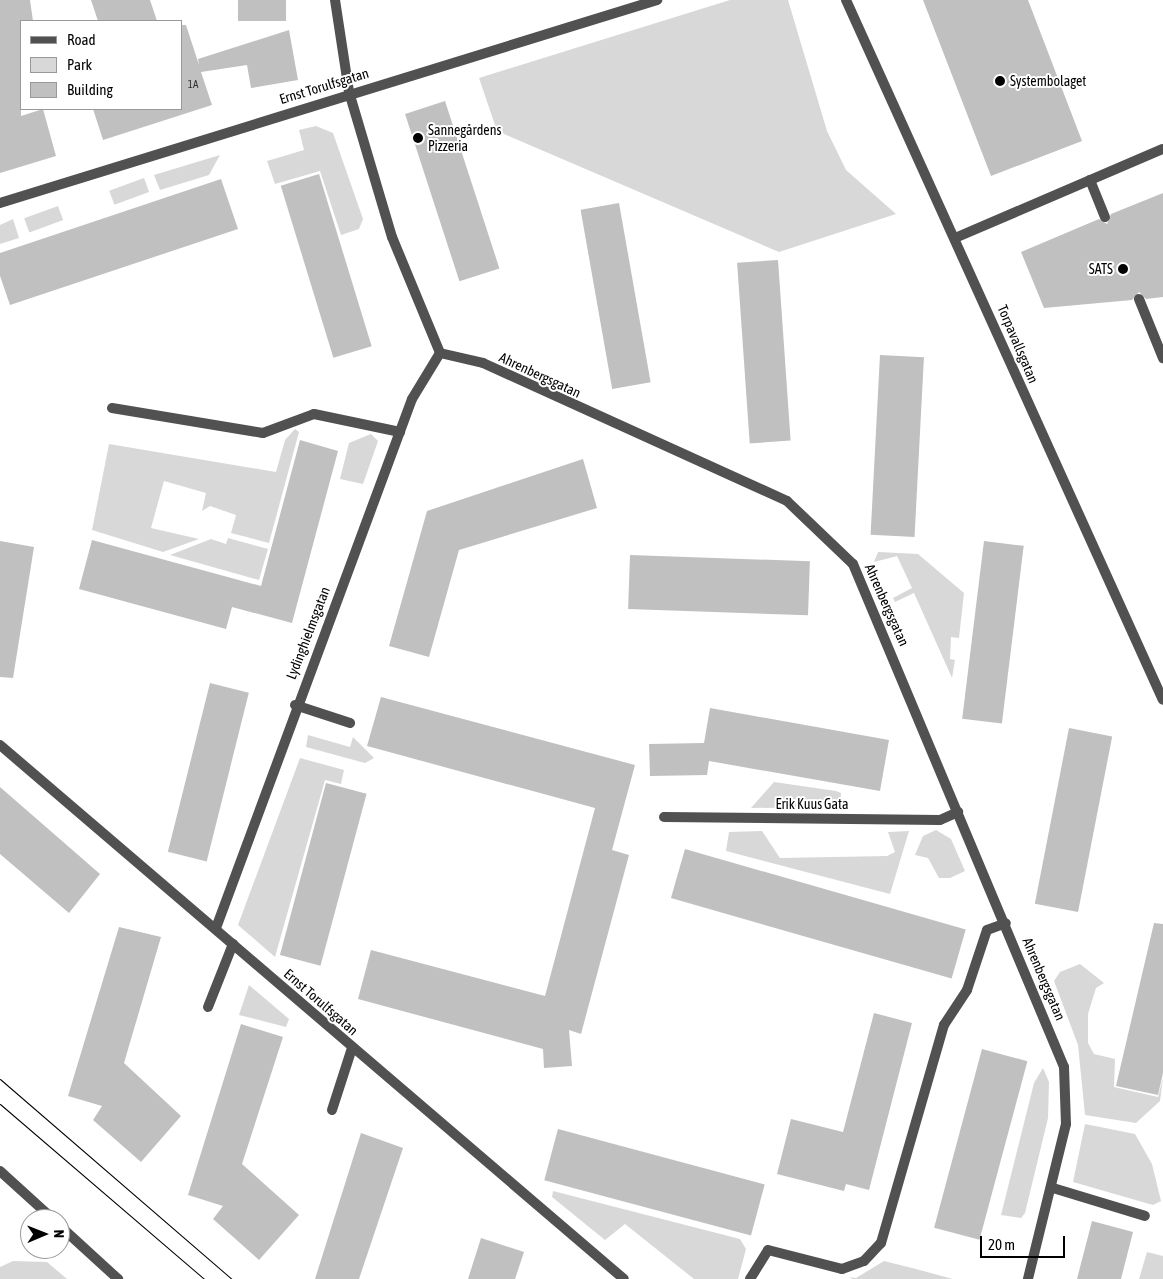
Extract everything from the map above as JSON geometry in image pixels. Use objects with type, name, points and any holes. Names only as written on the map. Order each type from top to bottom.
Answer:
[{"type":"street","points":[[335,0],[349,92],[392,237],[440,353]]},
{"type":"street","name":"Ernst Torulfsgatan","points":[[0,203],[635,3],[657,0]]},
{"type":"street","name":"Torpavallsgatan","points":[[846,0],[1163,700]]},
{"type":"street","points":[[955,238],[1163,149]]},
{"type":"street","points":[[1090,180],[1105,217]]},
{"type":"street","points":[[1139,299],[1163,358]]},
{"type":"street","name":"Lydinghielmsgatan","points":[[216,928],[295,705],[412,399],[440,353]]},
{"type":"street","name":"Ahrenbergsgatan","points":[[440,353],[483,363],[778,497],[818,526],[853,564],[1006,923],[1064,1066],[1066,1124],[1053,1188],[1028,1279]]},
{"type":"street","points":[[112,408],[263,432],[314,414],[400,432]]},
{"type":"street","points":[[295,705],[350,723]]},
{"type":"street","name":"Ernst Torulfsgatan","points":[[0,745],[624,1279]]},
{"type":"street","name":"Erik Kuus Gata","points":[[664,817],[940,820],[958,812]]},
{"type":"street","points":[[750,1279],[768,1250],[842,1269],[864,1261],[881,1243],[944,1025],[967,990],[987,930],[1006,923]]},
{"type":"street","points":[[208,1007],[233,944]]},
{"type":"street","points":[[332,1110],[352,1048]]},
{"type":"street","points":[[0,1171],[42,1209]]},
{"type":"street","points":[[1053,1188],[1145,1216]]},
{"type":"street","points":[[70,1235],[118,1279]]},
{"type":"green space","points":[[730,0],[788,0],[827,131],[846,170],[896,214],[779,252],[497,131],[479,78]]},
{"type":"green space","points":[[316,126],[333,133],[363,219],[359,229],[341,235],[320,171],[275,184],[267,161],[304,150],[299,130]]},
{"type":"green space","points":[[220,155],[209,175],[160,190],[154,175]]},
{"type":"green space","points":[[144,178],[149,192],[114,205],[109,191]]},
{"type":"green space","points":[[58,206],[63,220],[29,232],[24,218]]},
{"type":"green space","points":[[13,219],[19,238],[0,244],[0,225]]},
{"type":"green space","points":[[295,429],[299,432],[269,543],[231,533],[236,515],[210,506],[202,511],[206,493],[164,481],[151,528],[199,539],[163,552],[92,530],[109,444],[276,472],[285,440]]},
{"type":"green space","points":[[371,434],[378,441],[363,484],[340,479],[349,443]]},
{"type":"green space","points":[[228,538],[268,549],[259,580],[170,555],[211,539],[226,544]]},
{"type":"green space","points":[[878,552],[918,554],[964,593],[959,638],[951,637],[950,659],[955,660],[952,678],[914,593],[895,602],[893,598],[912,588],[897,556],[874,562]]},
{"type":"green space","points":[[308,735],[350,747],[353,737],[374,758],[365,763],[306,747]]},
{"type":"green space","points":[[300,758],[344,770],[341,784],[325,780],[275,957],[238,925]]},
{"type":"green space","points":[[774,782],[836,791],[841,793],[840,807],[751,808]]},
{"type":"green space","points":[[936,830],[951,839],[965,871],[950,878],[939,878],[928,858],[915,855],[923,836]]},
{"type":"green space","points":[[762,831],[780,858],[887,856],[895,852],[888,832],[909,831],[890,894],[726,851],[729,832]]},
{"type":"green space","points":[[1080,964],[1104,983],[1096,988],[1088,1014],[1088,1043],[1094,1054],[1115,1059],[1114,1087],[1158,1097],[1163,1077],[1160,1101],[1136,1123],[1085,1115],[1078,1045],[1054,981],[1060,972]]},
{"type":"green space","points":[[249,985],[289,1019],[286,1027],[239,1015]]},
{"type":"green space","points":[[1043,1068],[1049,1082],[1048,1118],[1025,1213],[1021,1218],[1001,1215],[1034,1083]]},
{"type":"green space","points":[[1085,1124],[1135,1134],[1152,1164],[1161,1201],[1153,1205],[1073,1182]]},
{"type":"green space","points":[[553,1191],[740,1239],[746,1249],[738,1279],[694,1279],[625,1224],[605,1240],[552,1197]]},
{"type":"green space","points":[[1147,1252],[1163,1256],[1163,1279],[1139,1279]]},
{"type":"green space","points":[[13,1261],[47,1262],[67,1279],[0,1279],[0,1267]]},
{"type":"green space","points":[[884,1261],[953,1279],[853,1279],[849,1277],[856,1278]]},
{"type":"building","points":[[0,0],[30,0],[33,20],[20,20],[21,116],[43,110],[56,156],[0,173]]},
{"type":"building","points":[[91,0],[150,0],[157,20],[98,20]]},
{"type":"building","points":[[238,0],[286,0],[286,21],[238,21]]},
{"type":"building","points":[[923,0],[1028,0],[1082,141],[991,176]]},
{"type":"building","points":[[182,25],[186,25],[199,65],[198,59],[289,30],[298,80],[251,88],[247,65],[201,72],[212,105],[103,140],[93,110],[182,110]]},
{"type":"building","points":[[445,101],[499,268],[459,281],[405,114]]},
{"type":"building","points":[[319,174],[372,346],[333,358],[281,186]]},
{"type":"building","points":[[221,179],[238,229],[10,305],[0,276],[0,253]]},
{"type":"building","points":[[1163,193],[1163,297],[1146,299],[1139,292],[1132,300],[1044,308],[1021,252],[1099,219],[1107,224],[1111,214]]},
{"type":"building","points":[[619,203],[651,382],[612,389],[581,210]]},
{"type":"building","points":[[778,260],[791,441],[750,443],[737,263]]},
{"type":"building","points":[[880,355],[924,357],[915,537],[871,535]]},
{"type":"building","points":[[300,440],[338,451],[292,623],[232,607],[226,629],[79,589],[92,540],[261,586]]},
{"type":"building","points":[[583,459],[597,508],[459,550],[429,657],[389,646],[427,511]]},
{"type":"building","points":[[0,541],[34,547],[13,678],[0,677]]},
{"type":"building","points":[[984,541],[1024,546],[1002,724],[962,719]]},
{"type":"building","points":[[630,555],[810,561],[808,615],[628,609]]},
{"type":"building","points":[[210,683],[249,693],[207,862],[168,852]]},
{"type":"building","points":[[381,697],[635,765],[612,850],[629,855],[581,1034],[569,1030],[572,1066],[544,1068],[543,1049],[358,999],[371,950],[545,996],[595,808],[367,746]]},
{"type":"building","points":[[710,708],[889,740],[880,791],[709,761],[707,775],[650,776],[649,744],[704,743]]},
{"type":"building","points":[[1069,728],[1112,736],[1078,912],[1035,904]]},
{"type":"building","points":[[326,783],[367,794],[320,966],[280,955]]},
{"type":"building","points":[[0,787],[100,874],[69,913],[0,854]]},
{"type":"building","points":[[685,849],[966,929],[952,979],[671,898]]},
{"type":"building","points":[[1154,923],[1163,924],[1163,1073],[1158,1095],[1116,1086]]},
{"type":"building","points":[[119,927],[161,937],[124,1063],[181,1116],[141,1162],[93,1120],[102,1106],[68,1096]]},
{"type":"building","points":[[874,1013],[912,1023],[869,1190],[846,1184],[844,1191],[777,1174],[791,1119],[843,1132]]},
{"type":"building","points":[[241,1024],[283,1037],[242,1164],[299,1215],[259,1260],[213,1219],[223,1206],[188,1195]]},
{"type":"building","points":[[982,1049],[1027,1061],[980,1240],[934,1228]]},
{"type":"building","points":[[558,1129],[765,1184],[751,1236],[544,1180]]},
{"type":"building","points":[[361,1133],[403,1148],[359,1279],[315,1279]]},
{"type":"building","points":[[1092,1221],[1133,1232],[1121,1279],[1077,1279]]},
{"type":"building","points":[[481,1238],[524,1252],[515,1279],[468,1279]]},
{"type":"tram line","points":[[0,1079],[232,1279]]},
{"type":"tram line","points":[[0,1104],[204,1279]]},
{"type":"place","name":"Systembolaget","points":[[1000,81]]},
{"type":"place","name":"Sannegårdens Pizzeria","points":[[418,138]]},
{"type":"place","name":"SATS","points":[[1123,269]]}]
